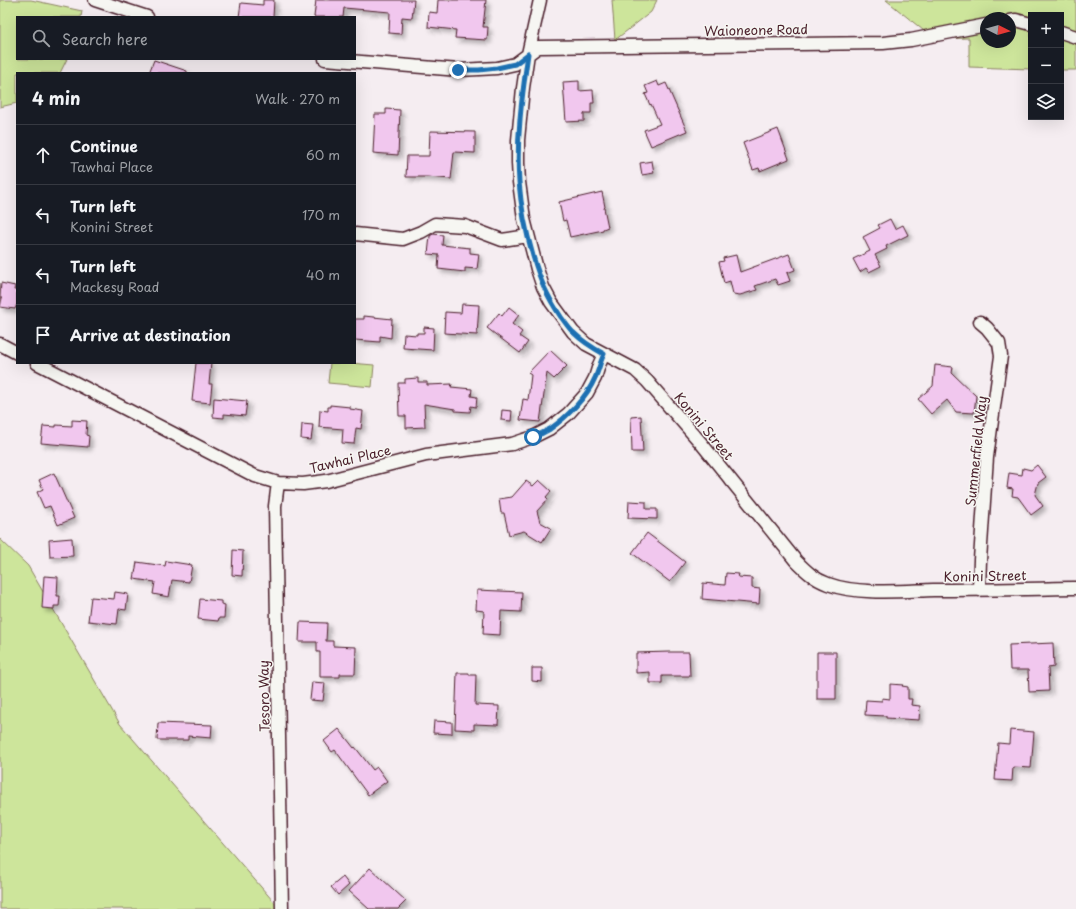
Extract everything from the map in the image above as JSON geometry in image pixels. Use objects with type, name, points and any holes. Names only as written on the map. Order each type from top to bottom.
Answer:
[{"type":"street","points":[[95,0],[144,16]]},
{"type":"street","name":"Konini Street","points":[[540,0],[528,54],[518,140],[519,182],[524,219],[543,288],[572,332],[586,344],[620,361],[647,381],[701,443],[787,550],[809,574],[819,580],[834,585],[863,590],[900,591],[1076,588]]},
{"type":"street","points":[[1016,20],[1028,23]]},
{"type":"street","name":"Waioneone Road","points":[[338,60],[458,70],[479,70],[515,64],[538,47],[883,42],[911,40],[980,26]]},
{"type":"street","points":[[1064,33],[1076,37]]},
{"type":"street","points":[[356,234],[403,239],[435,224],[465,226],[502,240],[528,236]]},
{"type":"street","name":"Summerfield Way","points":[[979,590],[987,457],[1001,356],[999,343],[980,322]]},
{"type":"street","points":[[0,344],[16,352]]},
{"type":"street","name":"Tawhai Place","points":[[39,364],[255,476],[278,484],[302,484],[326,481],[426,455],[512,444],[533,437],[549,429],[568,414],[587,393],[596,378],[599,365],[604,354]]},
{"type":"street","name":"Tesoro Way","points":[[278,484],[275,506],[282,909]]},
{"type":"green space","points":[[0,0],[31,0],[82,11],[81,16],[16,16],[16,60],[66,60],[60,72],[16,72],[16,103],[0,107]]},
{"type":"green space","points":[[612,0],[657,0],[651,12],[615,40]]},
{"type":"green space","points":[[886,0],[1076,0],[1076,70],[1064,70],[1064,12],[1028,12],[1028,69],[969,67],[969,38],[934,39]]},
{"type":"green space","points":[[330,364],[374,365],[372,387],[328,383]]},
{"type":"green space","points":[[0,539],[28,566],[120,724],[280,909],[0,909]]},
{"type":"building","points":[[263,0],[274,0],[273,16],[239,16],[241,3],[263,5]]},
{"type":"building","points":[[316,0],[414,0],[412,18],[402,17],[401,34],[389,33],[390,12],[344,8],[343,16],[314,16]]},
{"type":"building","points":[[438,0],[486,0],[483,27],[488,27],[487,40],[455,38],[456,30],[428,27],[429,12],[437,13]]},
{"type":"building","points":[[154,60],[187,71],[187,72],[149,72]]},
{"type":"building","points":[[579,81],[579,91],[593,90],[594,103],[591,103],[591,113],[584,113],[584,121],[566,122],[563,82]]},
{"type":"building","points":[[657,81],[659,86],[666,83],[687,131],[651,146],[644,130],[660,124],[645,94],[648,93],[645,86]]},
{"type":"building","points":[[386,109],[400,110],[398,155],[373,153],[375,114],[386,114]]},
{"type":"building","points":[[778,129],[789,159],[760,171],[759,168],[753,170],[743,143]]},
{"type":"building","points":[[430,131],[475,132],[475,153],[454,152],[451,179],[406,177],[407,156],[429,156]]},
{"type":"building","points":[[652,161],[654,173],[642,175],[640,163]]},
{"type":"building","points":[[602,192],[608,227],[603,230],[570,237],[566,220],[563,221],[559,202]]},
{"type":"building","points":[[890,219],[895,229],[903,225],[908,235],[886,246],[887,249],[875,255],[881,266],[869,272],[866,268],[860,272],[853,259],[870,251],[863,237],[880,228],[878,225]]},
{"type":"building","points":[[433,234],[443,235],[442,245],[470,248],[470,253],[479,254],[477,269],[465,268],[465,272],[438,269],[439,255],[428,254],[430,236]]},
{"type":"building","points":[[789,254],[795,270],[787,273],[790,281],[778,285],[775,279],[755,286],[757,290],[740,295],[733,294],[730,281],[724,283],[719,262],[724,261],[723,258],[736,255],[740,272]]},
{"type":"building","points":[[1,283],[15,286],[15,309],[0,307],[2,298],[0,298]]},
{"type":"building","points":[[462,304],[479,305],[477,335],[444,333],[445,312],[461,313]]},
{"type":"building","points":[[509,307],[519,315],[512,324],[522,332],[519,336],[528,342],[520,353],[487,328],[499,313],[502,316]]},
{"type":"building","points":[[364,316],[392,319],[391,338],[380,336],[380,342],[356,340],[356,319],[364,319]]},
{"type":"building","points":[[424,327],[434,328],[433,350],[403,348],[404,334],[417,335],[417,333],[424,333]]},
{"type":"building","points":[[550,350],[567,366],[554,379],[547,373],[540,422],[520,420],[523,399],[528,400],[531,375],[528,373]]},
{"type":"building","points":[[196,364],[211,364],[209,384],[212,384],[210,403],[192,401]]},
{"type":"building","points":[[935,365],[953,367],[952,373],[976,396],[974,413],[956,412],[947,400],[931,414],[918,399],[933,386]]},
{"type":"building","points":[[418,378],[418,382],[427,382],[427,385],[452,384],[451,387],[472,389],[471,396],[477,397],[476,407],[471,406],[470,412],[455,411],[455,409],[424,404],[425,427],[406,428],[406,416],[399,416],[398,383],[405,383],[405,379]]},
{"type":"building","points":[[214,398],[247,401],[245,416],[224,414],[224,418],[213,417]]},
{"type":"building","points":[[330,405],[350,407],[350,409],[363,411],[361,429],[356,428],[354,444],[342,443],[343,429],[319,427],[320,410],[328,411],[328,407],[330,407]]},
{"type":"building","points":[[502,410],[512,411],[511,421],[501,420]]},
{"type":"building","points":[[641,416],[643,452],[632,452],[631,417]]},
{"type":"building","points":[[72,420],[87,421],[86,435],[89,436],[88,447],[41,443],[43,426],[72,426]]},
{"type":"building","points":[[302,424],[313,425],[311,440],[301,439]]},
{"type":"building","points":[[1037,465],[1046,477],[1038,483],[1035,495],[1043,506],[1031,515],[1018,497],[1012,496],[1013,489],[1007,488],[1009,473],[1022,475],[1023,468],[1031,470]]},
{"type":"building","points":[[54,473],[74,518],[58,525],[50,506],[44,508],[37,492],[43,489],[39,480]]},
{"type":"building","points":[[539,480],[551,491],[546,497],[548,499],[537,511],[540,522],[551,528],[542,542],[524,531],[509,535],[504,513],[501,513],[499,499],[512,497],[526,481],[533,486]]},
{"type":"building","points":[[629,501],[646,502],[646,509],[657,509],[657,519],[628,518]]},
{"type":"building","points":[[647,533],[685,562],[670,582],[632,553]]},
{"type":"building","points":[[72,538],[73,556],[50,557],[49,540]]},
{"type":"building","points":[[233,550],[243,551],[242,576],[232,575]]},
{"type":"building","points":[[166,561],[192,565],[189,582],[172,580],[169,597],[153,594],[155,582],[134,579],[137,562],[165,566]]},
{"type":"building","points":[[726,573],[739,574],[738,577],[752,578],[752,588],[760,589],[759,604],[702,599],[703,583],[725,585]]},
{"type":"building","points":[[44,576],[58,577],[57,596],[60,596],[59,606],[54,606],[54,609],[42,608]]},
{"type":"building","points":[[477,590],[522,592],[521,612],[501,611],[500,635],[483,634],[484,611],[476,610]]},
{"type":"building","points":[[115,592],[128,594],[126,610],[119,609],[117,624],[88,621],[91,597],[114,599]]},
{"type":"building","points":[[200,599],[221,601],[221,604],[225,605],[224,618],[219,618],[218,621],[198,619]]},
{"type":"building","points":[[300,622],[327,623],[326,641],[333,641],[333,646],[356,647],[355,674],[340,674],[340,677],[320,677],[320,652],[317,652],[317,642],[299,642]]},
{"type":"building","points":[[1053,643],[1054,667],[1048,668],[1049,691],[1029,692],[1028,670],[1010,670],[1009,645]]},
{"type":"building","points":[[689,652],[690,676],[662,676],[662,683],[650,683],[650,672],[636,673],[636,653]]},
{"type":"building","points":[[817,652],[836,652],[836,699],[817,699]]},
{"type":"building","points":[[532,668],[542,668],[542,682],[532,681]]},
{"type":"building","points":[[457,673],[469,673],[469,675],[476,675],[475,705],[499,706],[498,725],[474,724],[474,730],[455,729]]},
{"type":"building","points":[[312,682],[325,683],[323,701],[310,700]]},
{"type":"building","points":[[890,684],[908,687],[908,699],[912,699],[911,705],[920,706],[919,720],[865,715],[866,700],[882,701],[882,698],[890,699]]},
{"type":"building","points":[[434,721],[452,722],[452,734],[433,733]]},
{"type":"building","points":[[158,723],[212,725],[211,738],[188,736],[188,740],[157,740]]},
{"type":"building","points":[[339,729],[373,770],[377,767],[387,781],[368,795],[335,750],[332,752],[324,741]]},
{"type":"building","points":[[1010,730],[1034,732],[1031,768],[1013,767],[1012,781],[995,780],[998,743],[1009,744]]},
{"type":"building","points":[[370,868],[406,901],[398,909],[369,909],[349,891]]},
{"type":"building","points":[[343,877],[349,885],[338,895],[331,887]]},
{"type":"route","points":[[458,70],[479,70],[515,64],[528,54],[518,140],[518,163],[524,219],[528,236],[543,288],[551,302],[572,332],[586,344],[604,354],[599,365],[596,378],[587,393],[568,414],[549,429],[533,437]]}]
